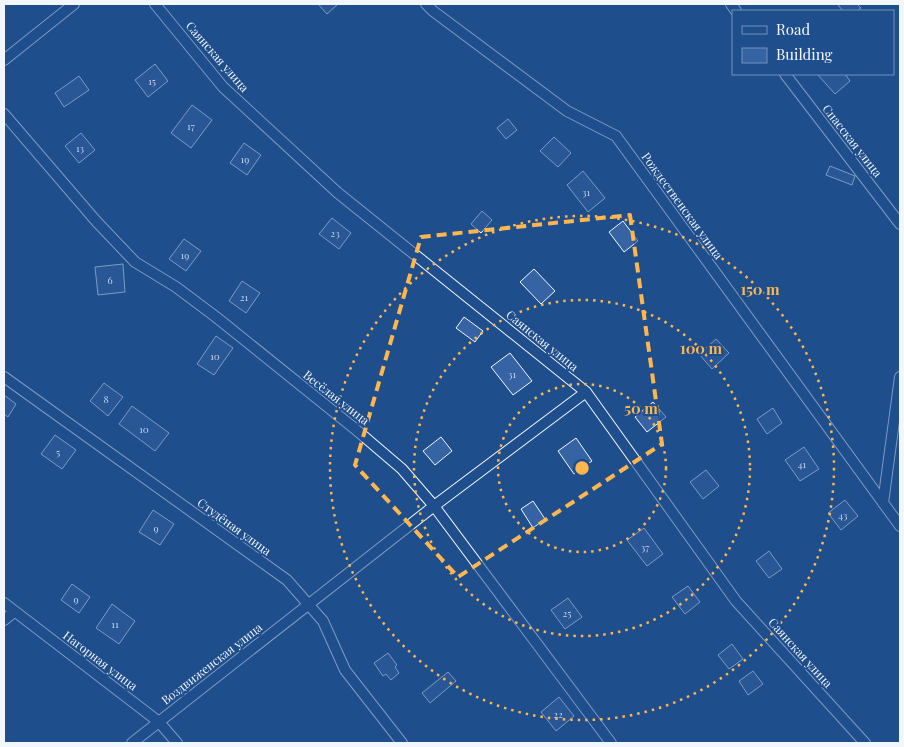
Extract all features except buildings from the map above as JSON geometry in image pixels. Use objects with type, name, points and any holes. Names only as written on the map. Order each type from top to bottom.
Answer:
[{"type":"street","points":[[4,60],[74,4]]},
{"type":"street","name":"Саянская улица","points":[[155,4],[223,87],[338,193],[586,392],[736,601],[865,743]]},
{"type":"street","name":"Рождественская улица","points":[[426,4],[567,111],[616,136],[900,526]]},
{"type":"street","name":"Спасская улица","points":[[785,75],[900,224]]},
{"type":"street","name":"Весёлая улица","points":[[4,114],[96,221],[135,262],[176,287],[196,302],[354,428],[402,469],[434,506],[611,743]]},
{"type":"street","name":"Студёная улица","points":[[4,377],[287,580],[323,621],[345,670],[402,743]]},
{"type":"street","points":[[883,503],[900,377]]},
{"type":"street","name":"Воздвиженская улица","points":[[132,743],[434,506],[586,392]]},
{"type":"street","name":"Нагорная улица","points":[[4,603],[159,722],[177,743]]},
{"type":"street","points":[[4,620],[14,612]]},
{"type":"highlighted area","points":[[630,215],[662,444],[458,577],[355,465],[421,237]]}]
